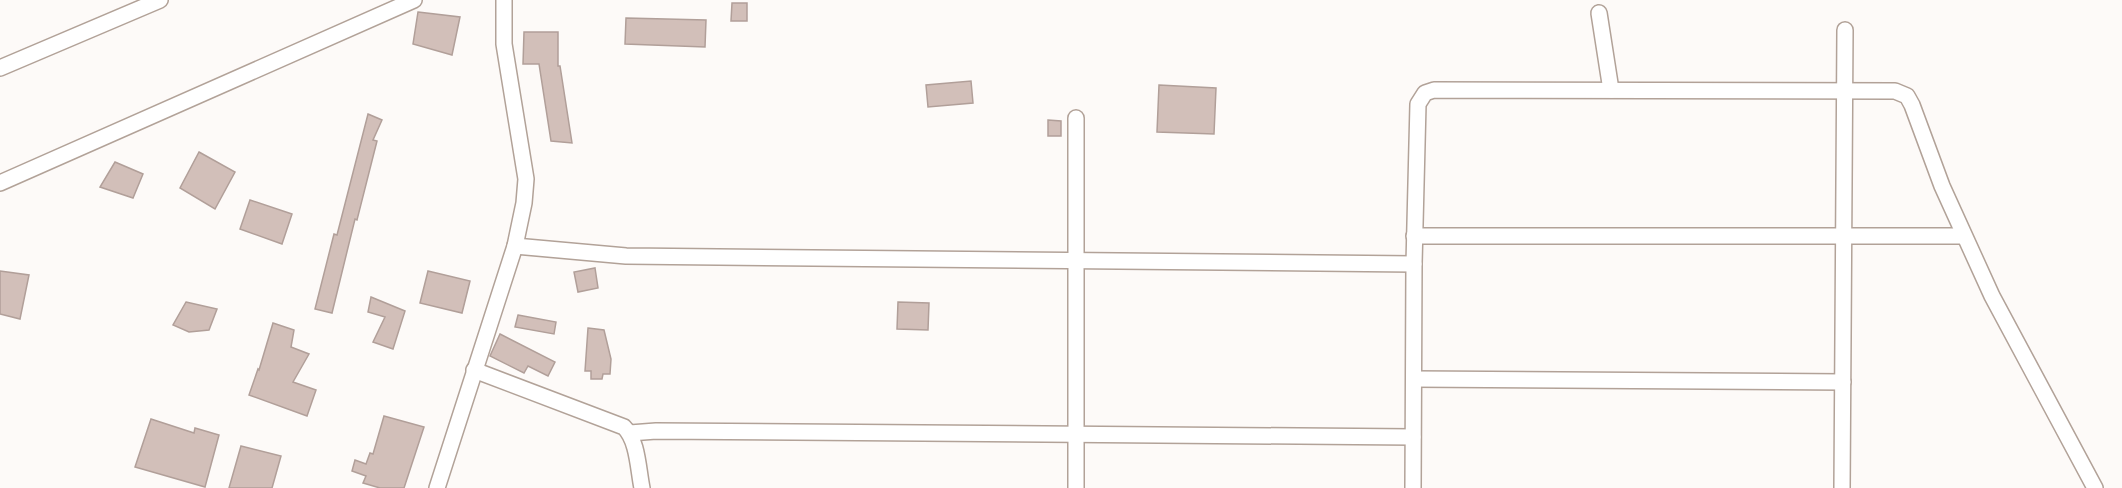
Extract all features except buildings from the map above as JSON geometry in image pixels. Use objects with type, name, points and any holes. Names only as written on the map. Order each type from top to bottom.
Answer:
[{"type":"street","points":[[0,68],[160,0]]},
{"type":"street","points":[[0,183],[414,0]]},
{"type":"street","points":[[436,488],[515,246],[524,203],[526,179],[504,44],[504,0]]},
{"type":"street","points":[[1599,13],[1611,90]]},
{"type":"street","points":[[1842,488],[1845,30]]},
{"type":"street","points":[[1413,488],[1414,236],[1418,104],[1425,93],[1434,90],[1611,90],[1895,91],[1907,96],[1964,236],[2006,323],[2095,488]]},
{"type":"street","points":[[1076,118],[1076,488]]},
{"type":"street","points":[[1414,236],[1964,236]]},
{"type":"street","points":[[515,246],[626,256],[1414,264]]},
{"type":"street","points":[[474,370],[624,427],[630,433],[642,488]]},
{"type":"street","points":[[1414,379],[1843,382]]},
{"type":"street","points":[[630,433],[1413,437]]}]
